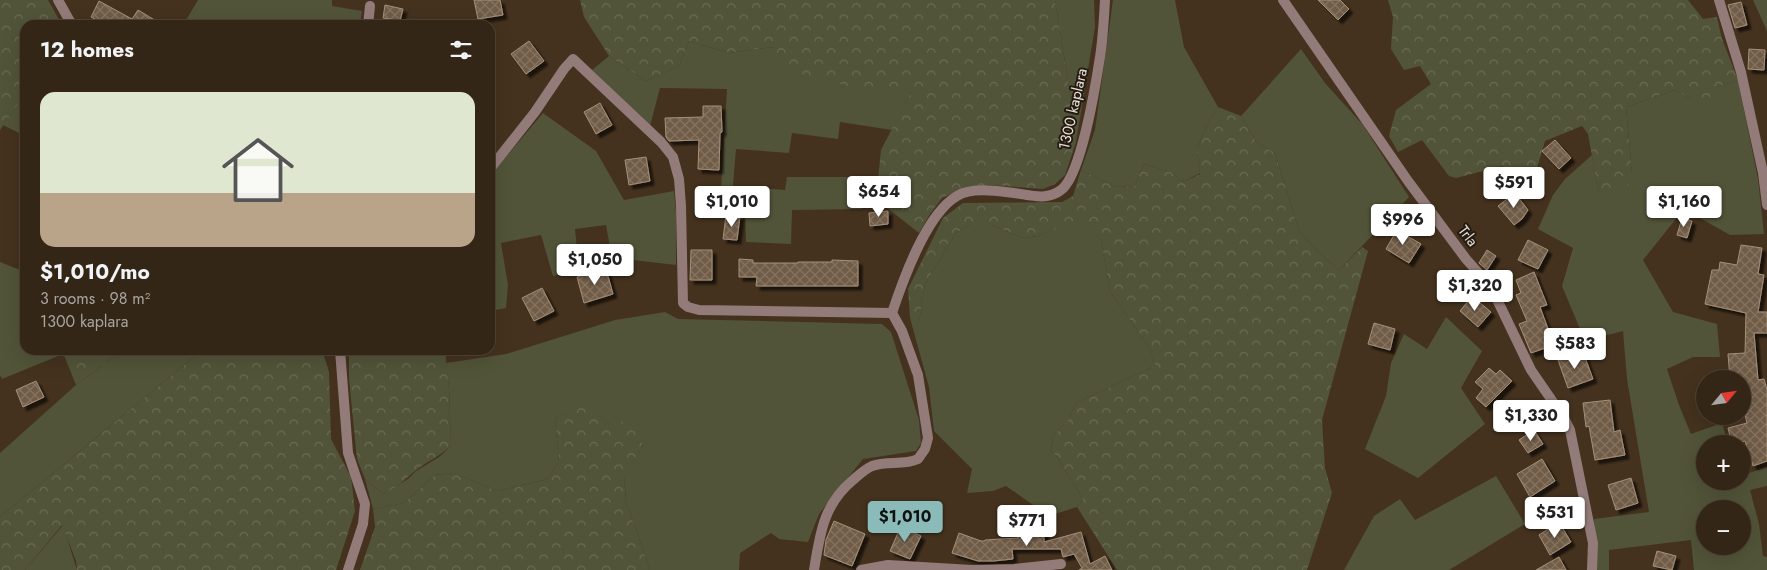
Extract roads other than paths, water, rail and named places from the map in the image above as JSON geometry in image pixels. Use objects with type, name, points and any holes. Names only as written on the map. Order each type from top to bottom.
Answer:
[{"type":"street","points":[[58,0],[69,20]]},
{"type":"street","name":"1300 kaplara","points":[[892,313],[910,263],[927,230],[940,211],[958,195],[970,192],[1000,191],[1044,197],[1053,195],[1063,189],[1069,181],[1084,144],[1101,56],[1105,0]]},
{"type":"street","name":"Trla","points":[[1283,0],[1408,181],[1466,258],[1491,287],[1531,370],[1564,418],[1570,430],[1588,513],[1593,543],[1592,570]]},
{"type":"street","points":[[1719,0],[1741,72],[1763,173],[1767,205]]},
{"type":"street","points":[[369,20],[370,6]]},
{"type":"street","points":[[495,163],[535,112],[573,59],[661,142],[673,157],[679,179],[681,206],[683,303],[688,307],[699,310],[892,313],[902,331],[918,375],[928,438],[927,444],[918,459],[904,464],[881,464],[865,469],[839,493],[828,511],[820,531],[814,570]]},
{"type":"street","points":[[340,355],[348,453],[365,504],[363,524],[348,570]]},
{"type":"street","points":[[861,570],[888,566],[980,570],[1014,569],[1061,564]]}]
